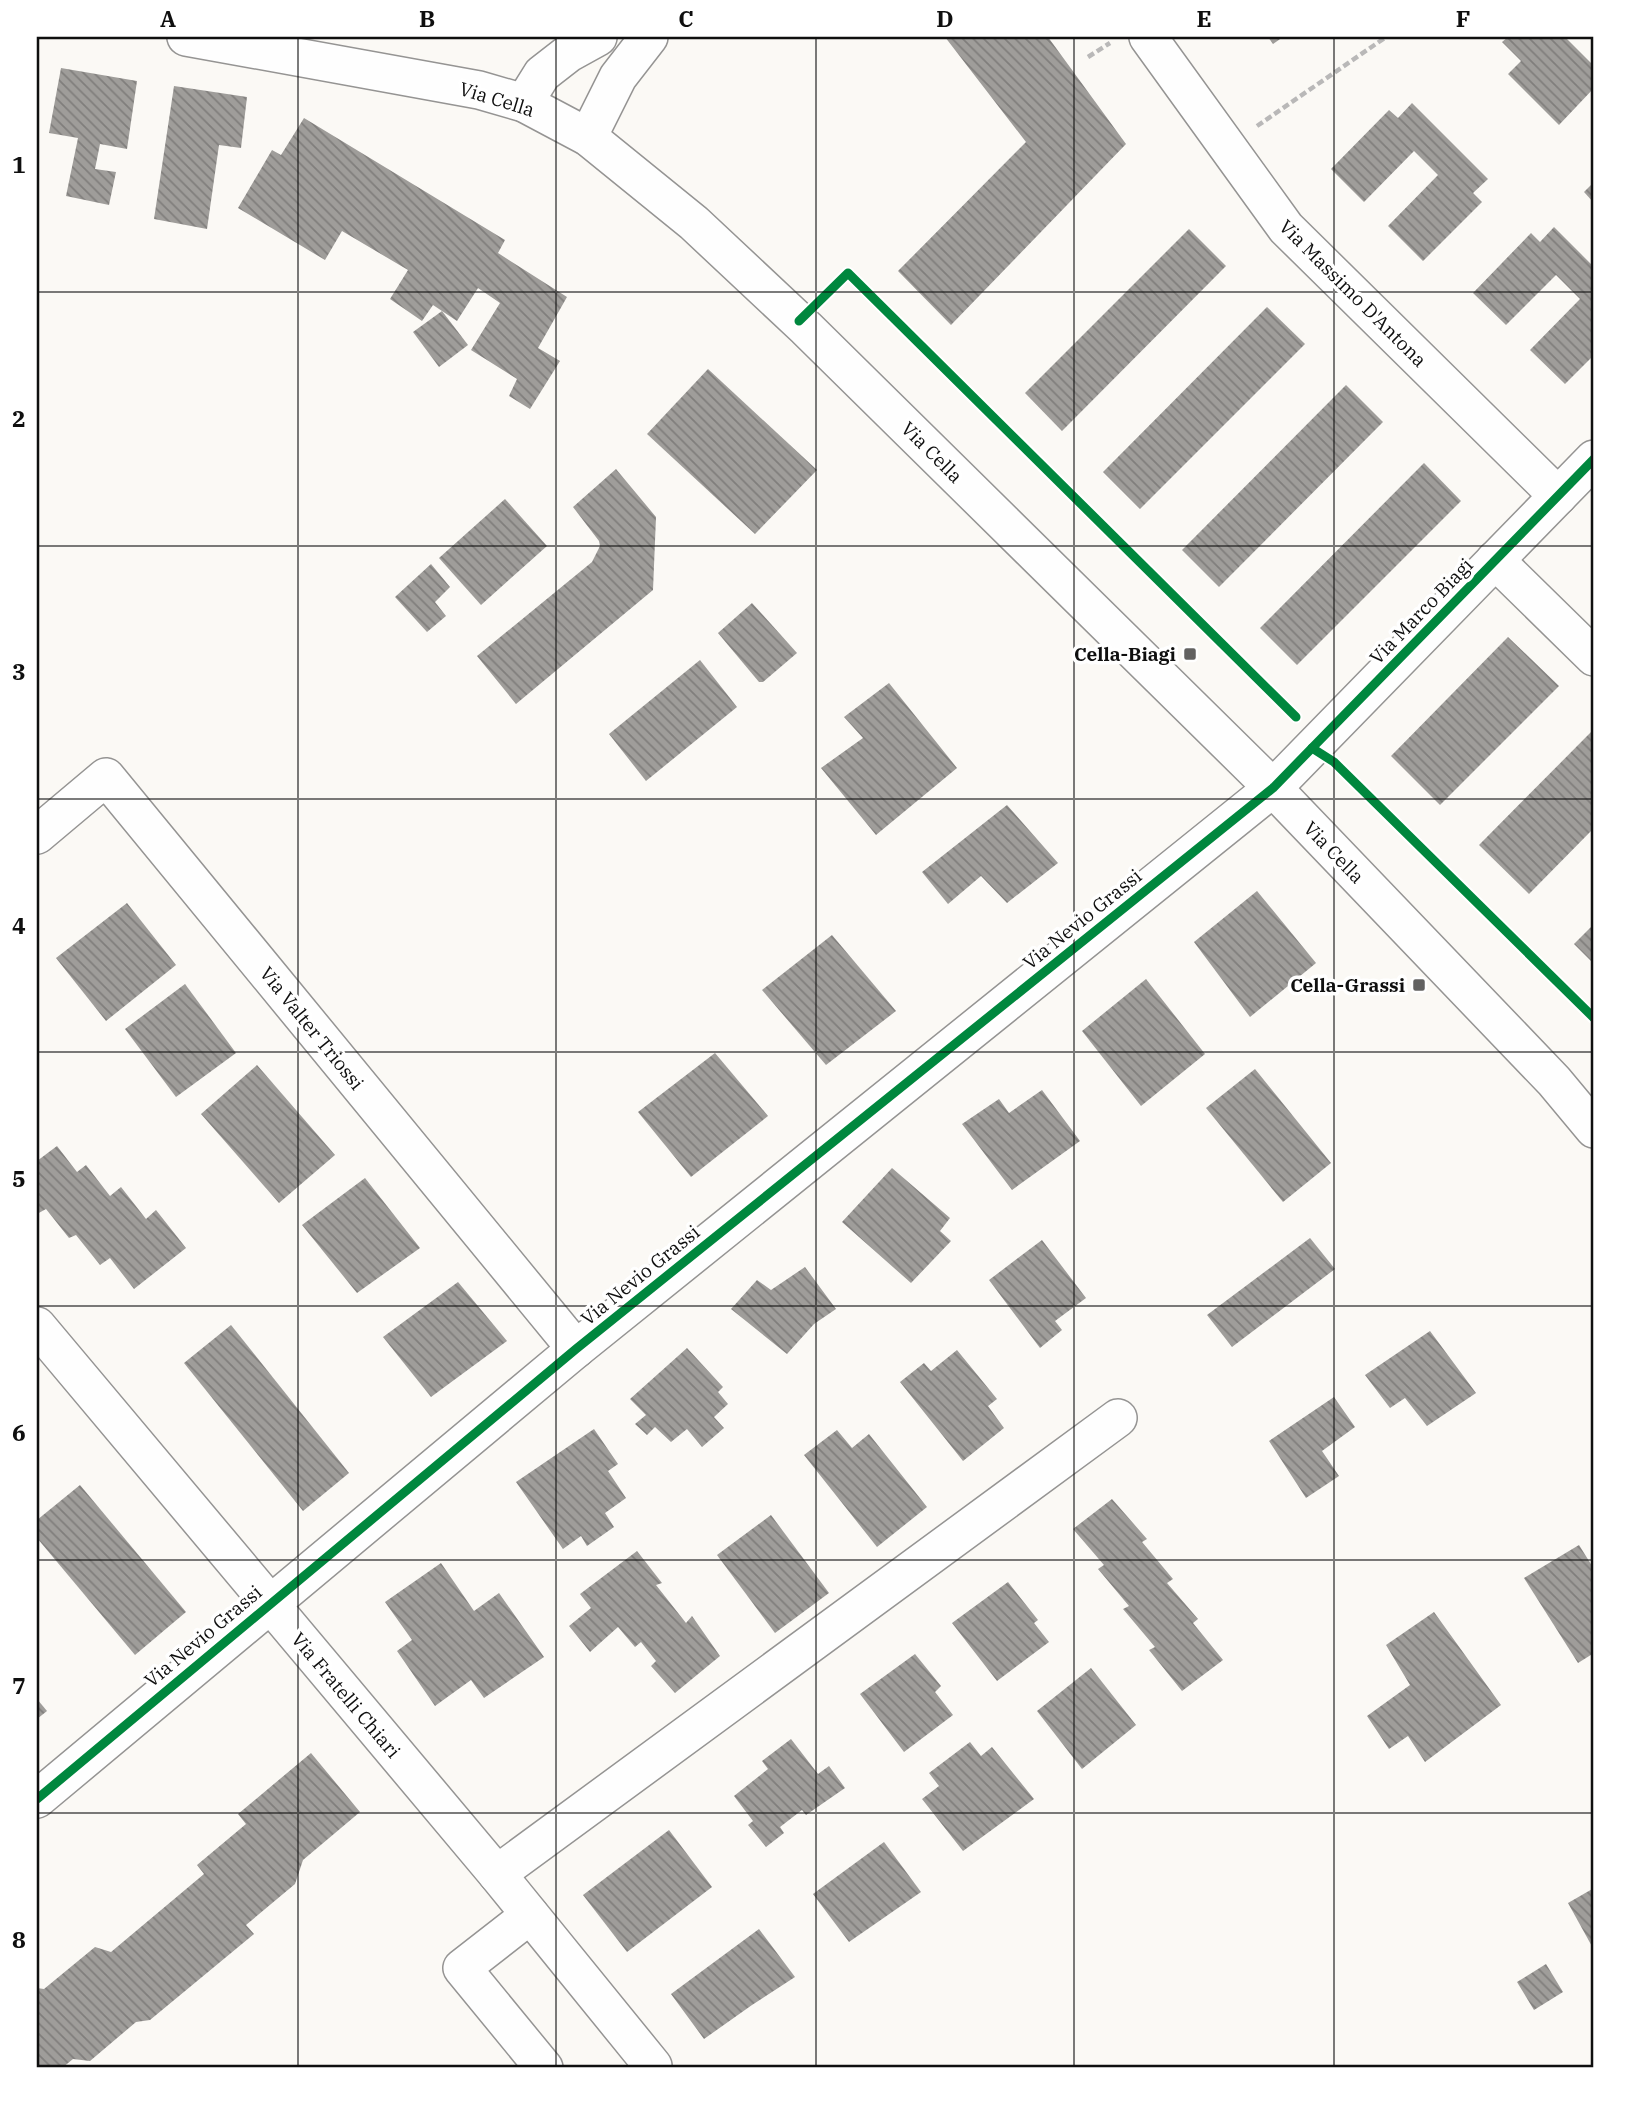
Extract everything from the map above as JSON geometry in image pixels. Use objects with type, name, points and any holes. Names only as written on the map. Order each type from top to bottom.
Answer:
[{"type":"street","name":"Via Cella","points":[[186,37],[479,90],[524,103],[588,137],[694,223],[806,328],[1273,788],[1554,1081],[1594,1129]]},
{"type":"street","points":[[524,103],[542,74],[569,53],[598,37]]},
{"type":"street","points":[[588,137],[618,77],[649,37]]},
{"type":"street","name":"Via Massimo D'Antona","points":[[1147,37],[1286,228],[1558,496]]},
{"type":"street","name":"Via Marco Biagi","points":[[1273,788],[1594,459]]},
{"type":"street","points":[[1495,561],[1594,657]]},
{"type":"street","name":"Via Valter Triossi","points":[[37,835],[106,777],[576,1349]]},
{"type":"street","name":"Via Nevio Grassi","points":[[37,1799],[576,1349],[1273,788]]},
{"type":"street","name":"Via Cella","points":[[1554,1081],[1594,1107]]},
{"type":"street","name":"Via Fratelli Chiari","points":[[37,1326],[497,1874],[652,2067]]},
{"type":"street","points":[[497,1874],[1118,1418]]},
{"type":"street","points":[[530,1914],[462,1968],[544,2068]]},
{"type":"path","points":[[1088,57],[1120,37]]},
{"type":"path","points":[[1249,132],[1386,37]]},
{"type":"building","points":[[945,37],[1048,37],[1126,144],[951,325],[898,271],[1026,142]]},
{"type":"building","points":[[1268,37],[1283,37],[1273,44]]},
{"type":"building","points":[[1508,37],[1565,37],[1594,66],[1594,88],[1559,125],[1508,74],[1521,61],[1502,42]]},
{"type":"building","points":[[61,68],[137,81],[127,149],[100,144],[95,169],[116,172],[109,205],[66,196],[78,138],[49,133]]},
{"type":"building","points":[[174,86],[247,97],[241,148],[219,145],[207,229],[154,219]]},
{"type":"building","points":[[1412,103],[1488,179],[1473,193],[1482,202],[1423,261],[1388,226],[1438,175],[1414,151],[1364,202],[1331,169],[1389,110],[1398,118]]},
{"type":"building","points":[[304,118],[505,240],[498,253],[567,297],[538,348],[560,361],[530,409],[509,396],[517,379],[471,350],[500,303],[478,288],[457,321],[433,305],[422,321],[390,299],[408,270],[342,231],[325,260],[238,208],[272,150],[281,155]]},
{"type":"building","points":[[1594,182],[1594,203],[1584,192]]},
{"type":"building","points":[[1554,227],[1594,267],[1594,355],[1565,384],[1530,350],[1580,299],[1556,275],[1506,325],[1473,293],[1531,233],[1540,242]]},
{"type":"building","points":[[1189,229],[1226,266],[1062,431],[1025,393]]},
{"type":"building","points":[[1267,307],[1305,344],[1140,509],[1103,472]]},
{"type":"building","points":[[442,311],[468,345],[439,367],[413,332]]},
{"type":"building","points":[[708,369],[817,470],[755,534],[647,434]]},
{"type":"building","points":[[1346,385],[1383,422],[1219,587],[1182,550]]},
{"type":"building","points":[[1424,463],[1461,501],[1297,665],[1260,628]]},
{"type":"building","points":[[616,469],[656,517],[653,590],[516,704],[477,656],[592,562],[600,546],[599,541],[573,507]]},
{"type":"building","points":[[505,499],[547,546],[481,605],[439,558]]},
{"type":"building","points":[[431,564],[450,587],[435,602],[446,616],[427,632],[395,597]]},
{"type":"building","points":[[752,603],[797,653],[763,682],[759,682],[718,633]]},
{"type":"building","points":[[1508,637],[1559,686],[1440,805],[1391,756]]},
{"type":"building","points":[[700,660],[737,707],[646,781],[609,734]]},
{"type":"building","points":[[889,683],[957,768],[876,835],[821,768],[863,738],[844,717]]},
{"type":"building","points":[[1594,729],[1594,828],[1529,894],[1479,845]]},
{"type":"building","points":[[1007,805],[1058,863],[1007,903],[981,876],[948,904],[922,872]]},
{"type":"building","points":[[1257,891],[1316,963],[1250,1017],[1194,942]]},
{"type":"building","points":[[127,903],[176,965],[106,1021],[56,958]]},
{"type":"building","points":[[1594,924],[1594,964],[1574,944]]},
{"type":"building","points":[[832,935],[896,1011],[826,1065],[762,990]]},
{"type":"building","points":[[1146,979],[1205,1054],[1141,1106],[1082,1031]]},
{"type":"building","points":[[185,984],[236,1053],[176,1097],[125,1029]]},
{"type":"building","points":[[715,1053],[768,1116],[691,1177],[638,1112]]},
{"type":"building","points":[[257,1065],[335,1155],[279,1203],[201,1114]]},
{"type":"building","points":[[1255,1069],[1331,1163],[1283,1202],[1206,1108]]},
{"type":"building","points":[[1042,1090],[1080,1141],[1012,1190],[962,1124],[999,1099],[1009,1113]]},
{"type":"building","points":[[57,1146],[77,1172],[86,1165],[110,1196],[121,1187],[146,1219],[156,1210],[186,1248],[134,1289],[110,1258],[100,1265],[76,1235],[69,1238],[46,1209],[37,1214],[37,1161]]},
{"type":"building","points":[[892,1168],[950,1218],[940,1231],[951,1241],[911,1283],[842,1222]]},
{"type":"building","points":[[365,1178],[420,1248],[357,1293],[302,1225]]},
{"type":"building","points":[[1310,1238],[1335,1269],[1232,1347],[1207,1315]]},
{"type":"building","points":[[1042,1240],[1086,1298],[1055,1321],[1062,1330],[1040,1348],[989,1280]]},
{"type":"building","points":[[805,1267],[836,1309],[814,1324],[787,1354],[731,1309],[757,1280],[771,1290]]},
{"type":"building","points":[[458,1282],[507,1341],[431,1397],[383,1337]]},
{"type":"building","points":[[231,1325],[349,1473],[303,1511],[184,1363]]},
{"type":"building","points":[[1430,1331],[1476,1393],[1427,1426],[1405,1398],[1390,1408],[1365,1375]]},
{"type":"building","points":[[687,1348],[723,1387],[718,1392],[728,1404],[714,1417],[724,1428],[702,1447],[687,1429],[671,1442],[655,1427],[647,1435],[635,1424],[646,1415],[630,1399]]},
{"type":"building","points":[[957,1350],[997,1399],[988,1406],[1004,1428],[963,1461],[900,1382],[924,1363],[931,1371]]},
{"type":"building","points":[[1334,1397],[1355,1427],[1322,1451],[1339,1476],[1306,1498],[1269,1441]]},
{"type":"building","points":[[594,1429],[618,1464],[608,1471],[626,1498],[605,1513],[614,1527],[587,1546],[581,1536],[563,1549],[516,1482]]},
{"type":"building","points":[[837,1430],[852,1448],[869,1434],[927,1507],[877,1547],[804,1455]]},
{"type":"building","points":[[80,1485],[186,1612],[135,1655],[37,1538],[37,1520]]},
{"type":"building","points":[[1112,1499],[1147,1539],[1142,1542],[1173,1579],[1167,1583],[1198,1619],[1193,1623],[1223,1660],[1182,1691],[1149,1650],[1155,1647],[1123,1609],[1129,1606],[1098,1569],[1104,1565],[1073,1529]]},
{"type":"building","points":[[771,1515],[829,1593],[775,1633],[717,1555]]},
{"type":"building","points":[[1579,1545],[1594,1569],[1594,1653],[1578,1663],[1524,1578]]},
{"type":"building","points":[[637,1551],[662,1583],[656,1585],[686,1623],[692,1616],[720,1656],[675,1693],[651,1666],[656,1661],[641,1642],[635,1647],[618,1627],[590,1652],[569,1626],[591,1608],[580,1594]]},
{"type":"building","points":[[441,1563],[474,1611],[499,1593],[544,1657],[484,1698],[471,1680],[435,1706],[397,1651],[412,1640],[385,1602]]},
{"type":"building","points":[[1008,1582],[1038,1620],[1034,1623],[1049,1642],[997,1681],[952,1623]]},
{"type":"building","points":[[1434,1612],[1501,1705],[1425,1762],[1408,1736],[1389,1749],[1367,1716],[1410,1685],[1386,1645]]},
{"type":"building","points":[[915,1654],[941,1686],[935,1692],[953,1715],[904,1752],[860,1694]]},
{"type":"building","points":[[1091,1668],[1136,1725],[1082,1769],[1037,1711]]},
{"type":"building","points":[[37,1699],[47,1711],[37,1719]]},
{"type":"building","points":[[791,1739],[818,1774],[829,1766],[845,1788],[806,1815],[802,1810],[780,1827],[784,1833],[766,1847],[748,1825],[753,1821],[734,1796],[768,1769],[762,1761]]},
{"type":"building","points":[[970,1742],[981,1756],[992,1747],[1034,1799],[963,1851],[922,1799],[939,1786],[929,1773]]},
{"type":"building","points":[[311,1753],[360,1812],[303,1860],[295,1884],[246,1925],[254,1934],[150,2020],[136,2022],[90,2061],[73,2059],[62,2068],[37,2068],[37,1988],[44,1989],[95,1947],[111,1952],[204,1874],[197,1865],[246,1824],[238,1814]]},
{"type":"building","points":[[669,1830],[712,1887],[627,1952],[583,1895]]},
{"type":"building","points":[[884,1842],[921,1892],[849,1942],[813,1894]]},
{"type":"building","points":[[1594,1888],[1594,1950],[1568,1903]]},
{"type":"building","points":[[759,1929],[795,1977],[704,2039],[671,1994]]},
{"type":"building","points":[[1546,1964],[1563,1992],[1534,2010],[1517,1982]]},
{"type":"cycle path","points":[[799,321],[848,273],[1296,717]]},
{"type":"cycle path","points":[[37,1799],[576,1349],[1273,788],[1594,459]]},
{"type":"cycle path","points":[[1312,748],[1334,762],[1594,1018]]},
{"type":"place","name":"Cella-Biagi","points":[[1190,654]]},
{"type":"place","name":"Cella-Grassi","points":[[1419,985]]}]
